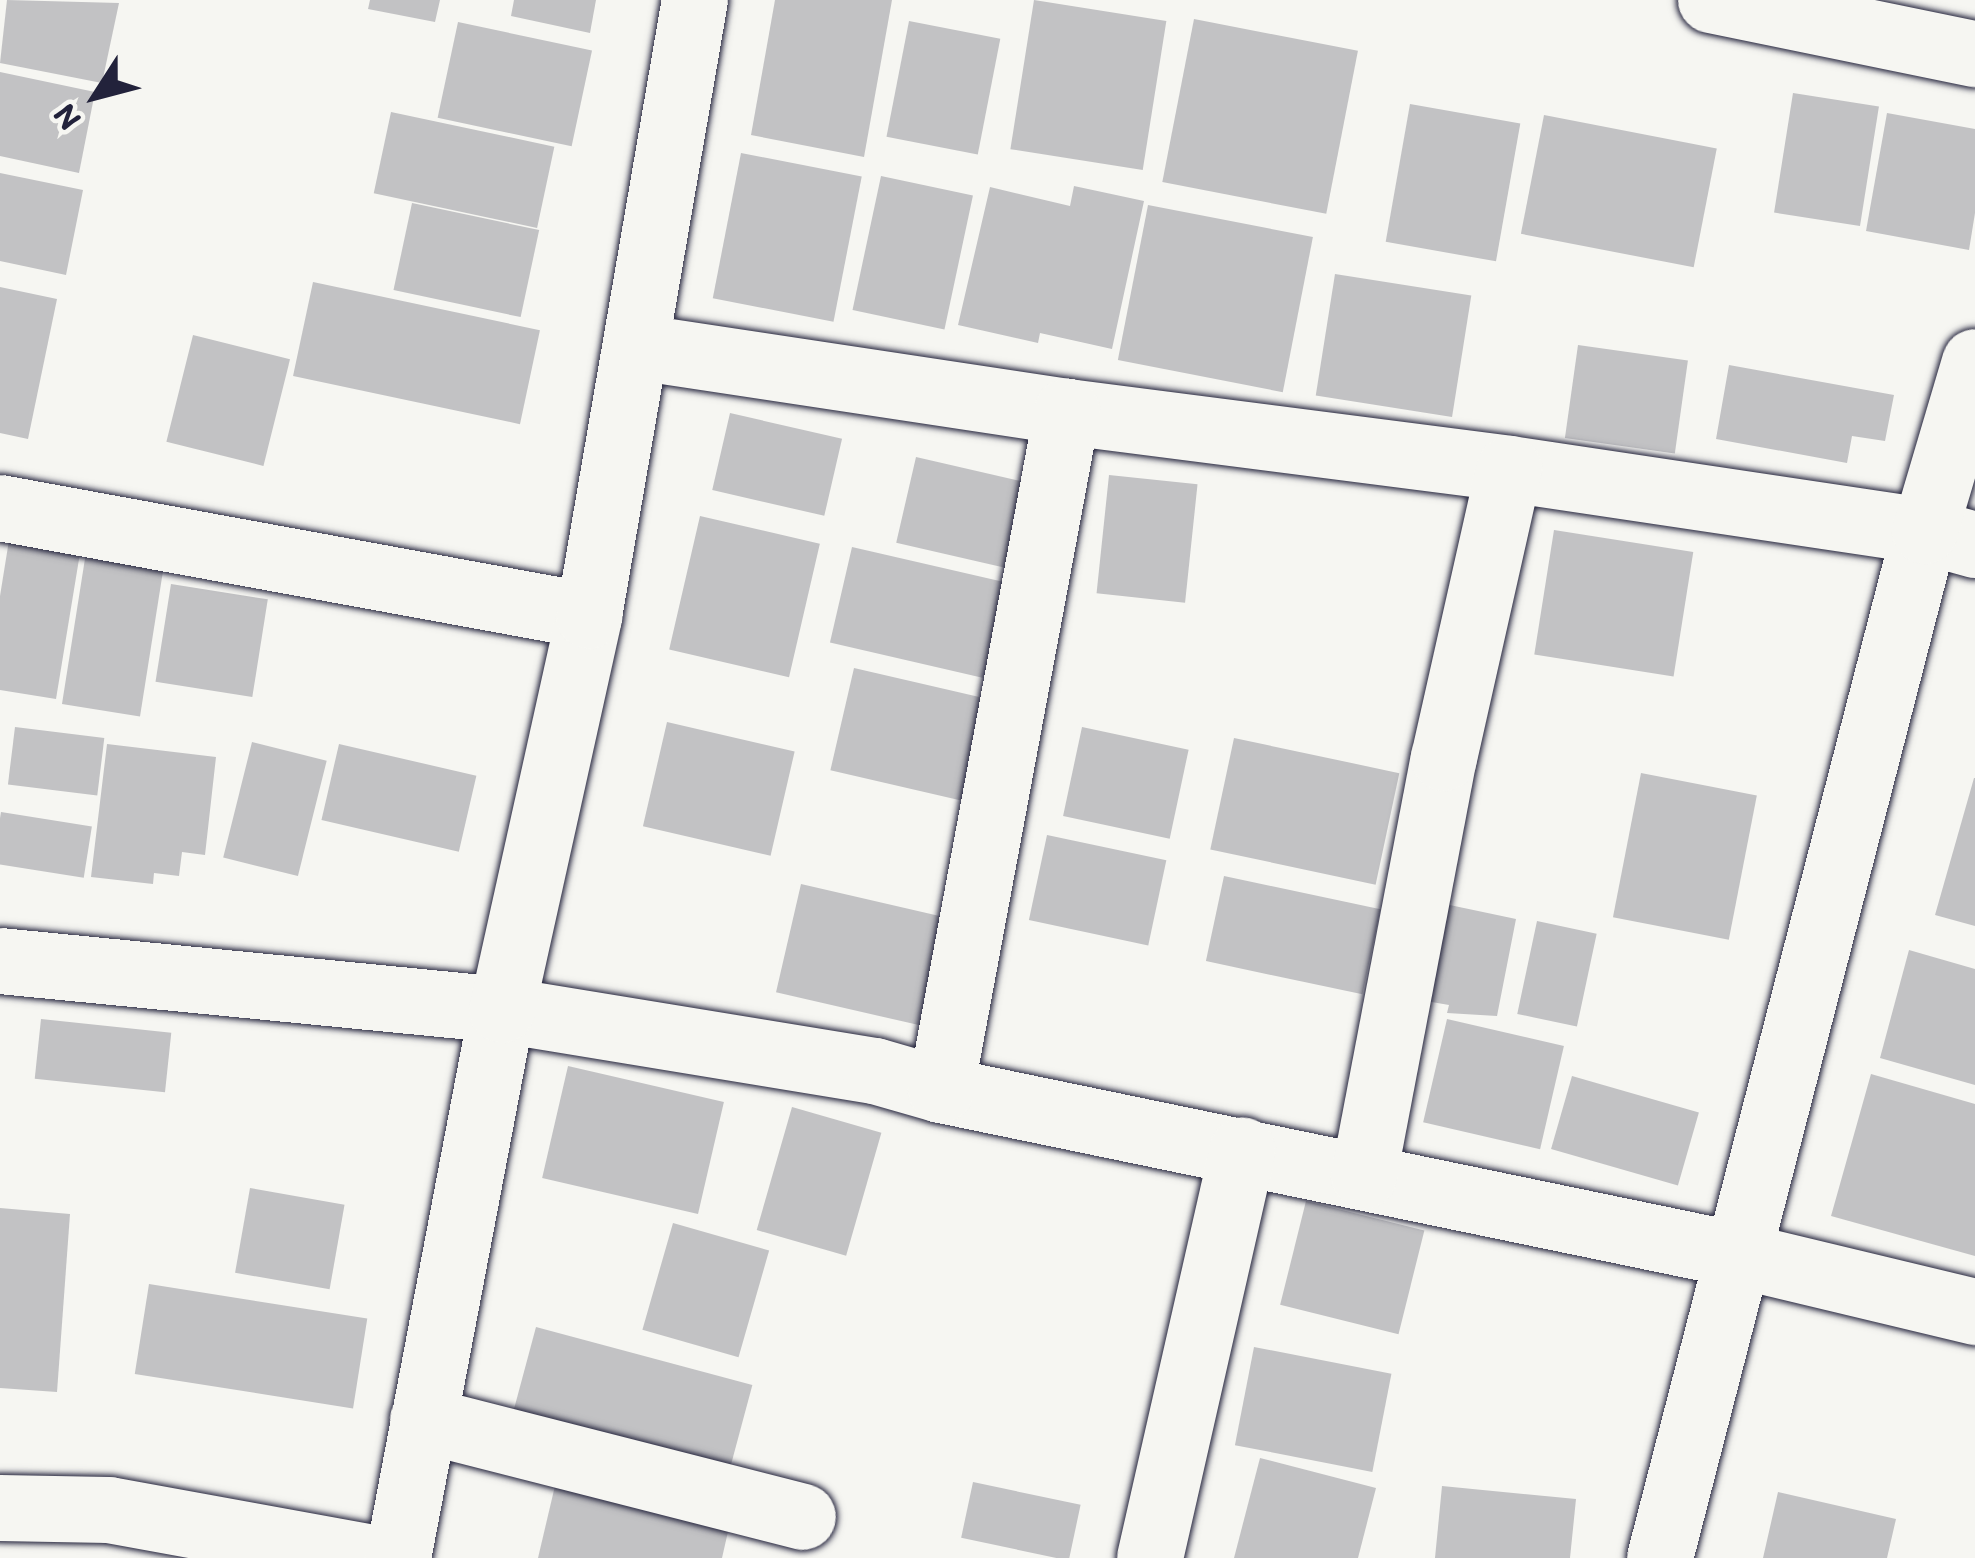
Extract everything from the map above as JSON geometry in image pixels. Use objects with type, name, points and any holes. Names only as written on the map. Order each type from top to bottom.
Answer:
[{"type":"street","points":[[398,1558],[502,1010],[589,616],[695,0]]},
{"type":"street","points":[[1711,0],[1975,54]]},
{"type":"street","points":[[637,347],[1067,412],[1509,470],[1950,538]]},
{"type":"street","points":[[1660,1558],[1742,1256],[1950,538],[1975,362]]},
{"type":"street","points":[[940,1090],[1067,412]]},
{"type":"street","points":[[1364,1176],[1444,758],[1509,470]]},
{"type":"street","points":[[0,508],[589,616]]},
{"type":"street","points":[[0,961],[502,1010],[875,1071],[940,1090],[1742,1256],[1975,1312]]},
{"type":"street","points":[[1150,1558],[1243,1150]]},
{"type":"street","points":[[423,1420],[803,1517]]},
{"type":"street","points":[[0,1508],[109,1510],[373,1558]]},
{"type":"building","points":[[7,0],[119,3],[102,83],[0,63]]},
{"type":"building","points":[[370,0],[440,0],[435,22],[368,9]]},
{"type":"building","points":[[514,0],[596,0],[590,33],[511,16]]},
{"type":"building","points":[[775,0],[892,0],[864,157],[751,135]]},
{"type":"building","points":[[1034,0],[1166,21],[1143,170],[1010,149]]},
{"type":"building","points":[[1194,19],[1358,51],[1326,214],[1162,182]]},
{"type":"building","points":[[909,21],[1000,39],[978,155],[886,137]]},
{"type":"building","points":[[458,22],[592,50],[572,146],[438,118]]},
{"type":"building","points":[[0,72],[95,92],[79,173],[0,156]]},
{"type":"building","points":[[1793,93],[1879,107],[1860,226],[1774,213]]},
{"type":"building","points":[[1410,104],[1520,123],[1496,261],[1386,242]]},
{"type":"building","points":[[391,112],[554,147],[537,228],[374,193]]},
{"type":"building","points":[[1887,113],[1975,129],[1975,213],[1969,250],[1866,231]]},
{"type":"building","points":[[1544,115],[1717,149],[1694,267],[1521,234]]},
{"type":"building","points":[[741,153],[862,176],[834,322],[713,298]]},
{"type":"building","points":[[0,173],[83,190],[66,275],[0,261]]},
{"type":"building","points":[[881,176],[973,196],[944,330],[853,310]]},
{"type":"building","points":[[1074,186],[1144,201],[1112,349],[1040,333],[1038,343],[958,325],[990,187],[1070,206]]},
{"type":"building","points":[[412,203],[539,230],[521,317],[393,290]]},
{"type":"building","points":[[1148,205],[1313,237],[1283,392],[1118,360]]},
{"type":"building","points":[[1335,274],[1471,296],[1452,417],[1316,395]]},
{"type":"building","points":[[313,282],[540,330],[520,424],[293,376]]},
{"type":"building","points":[[0,287],[57,299],[28,439],[0,433]]},
{"type":"building","points":[[193,335],[290,359],[263,466],[166,442]]},
{"type":"building","points":[[1578,345],[1688,360],[1675,454],[1565,438]]},
{"type":"building","points":[[1729,365],[1894,395],[1885,441],[1852,436],[1847,463],[1716,439]]},
{"type":"building","points":[[730,413],[842,439],[824,516],[712,490]]},
{"type":"building","points":[[916,457],[1028,483],[1008,569],[896,543]]},
{"type":"building","points":[[1109,475],[1198,484],[1185,603],[1097,593]]},
{"type":"building","points":[[700,516],[820,544],[789,677],[669,649]]},
{"type":"building","points":[[1554,530],[1693,552],[1674,677],[1534,654]]},
{"type":"building","points":[[10,534],[81,547],[56,699],[0,690],[0,596]]},
{"type":"building","points":[[87,546],[165,558],[140,716],[62,704]]},
{"type":"building","points":[[852,547],[1020,586],[998,681],[830,642]]},
{"type":"building","points":[[171,584],[268,599],[252,697],[156,682]]},
{"type":"building","points":[[854,668],[993,700],[970,802],[830,770]]},
{"type":"building","points":[[667,722],[795,751],[771,856],[643,826]]},
{"type":"building","points":[[15,727],[104,738],[97,796],[8,785]]},
{"type":"building","points":[[1082,727],[1189,750],[1170,839],[1063,816]]},
{"type":"building","points":[[1234,738],[1399,773],[1376,885],[1210,850]]},
{"type":"building","points":[[252,742],[327,761],[298,876],[223,857]]},
{"type":"building","points":[[107,744],[216,757],[205,855],[182,852],[179,876],[154,873],[153,884],[91,877]]},
{"type":"building","points":[[339,744],[476,776],[459,852],[321,820]]},
{"type":"building","points":[[1641,773],[1757,796],[1729,940],[1613,917]]},
{"type":"building","points":[[1975,778],[1975,926],[1935,915]]},
{"type":"building","points":[[1,812],[92,826],[84,878],[0,864]]},
{"type":"building","points":[[1047,835],[1166,860],[1148,945],[1029,920]]},
{"type":"building","points":[[1224,876],[1381,909],[1362,994],[1206,961]]},
{"type":"building","points":[[801,884],[948,918],[923,1026],[776,992]]},
{"type":"building","points":[[1445,904],[1516,919],[1497,1016],[1447,1013],[1449,1005],[1426,1001]]},
{"type":"building","points":[[1537,921],[1597,934],[1577,1027],[1517,1014]]},
{"type":"building","points":[[1909,950],[1975,969],[1975,1085],[1880,1058]]},
{"type":"building","points":[[41,1019],[171,1033],[165,1092],[35,1079]]},
{"type":"building","points":[[1447,1019],[1564,1046],[1540,1149],[1423,1122]]},
{"type":"building","points":[[568,1066],[724,1102],[698,1214],[542,1178]]},
{"type":"building","points":[[1871,1074],[1975,1104],[1975,1256],[1831,1216]]},
{"type":"building","points":[[1572,1076],[1699,1112],[1678,1185],[1551,1149]]},
{"type":"building","points":[[792,1107],[881,1133],[846,1256],[757,1230]]},
{"type":"building","points":[[250,1188],[345,1205],[330,1289],[235,1273]]},
{"type":"building","points":[[1306,1201],[1424,1231],[1398,1334],[1280,1305]]},
{"type":"building","points":[[0,1208],[70,1214],[57,1392],[0,1388]]},
{"type":"building","points":[[673,1223],[769,1251],[739,1357],[642,1330]]},
{"type":"building","points":[[149,1284],[367,1319],[353,1408],[135,1374]]},
{"type":"building","points":[[536,1327],[752,1385],[728,1475],[512,1417]]},
{"type":"building","points":[[1254,1347],[1391,1374],[1372,1472],[1235,1445]]},
{"type":"building","points":[[1260,1458],[1376,1488],[1358,1558],[1234,1558]]},
{"type":"building","points":[[558,1473],[732,1514],[722,1558],[538,1558]]},
{"type":"building","points":[[973,1482],[1081,1505],[1069,1558],[961,1538]]},
{"type":"building","points":[[1442,1486],[1576,1499],[1570,1558],[1435,1558]]},
{"type":"building","points":[[1778,1492],[1896,1519],[1887,1558],[1763,1558]]}]
